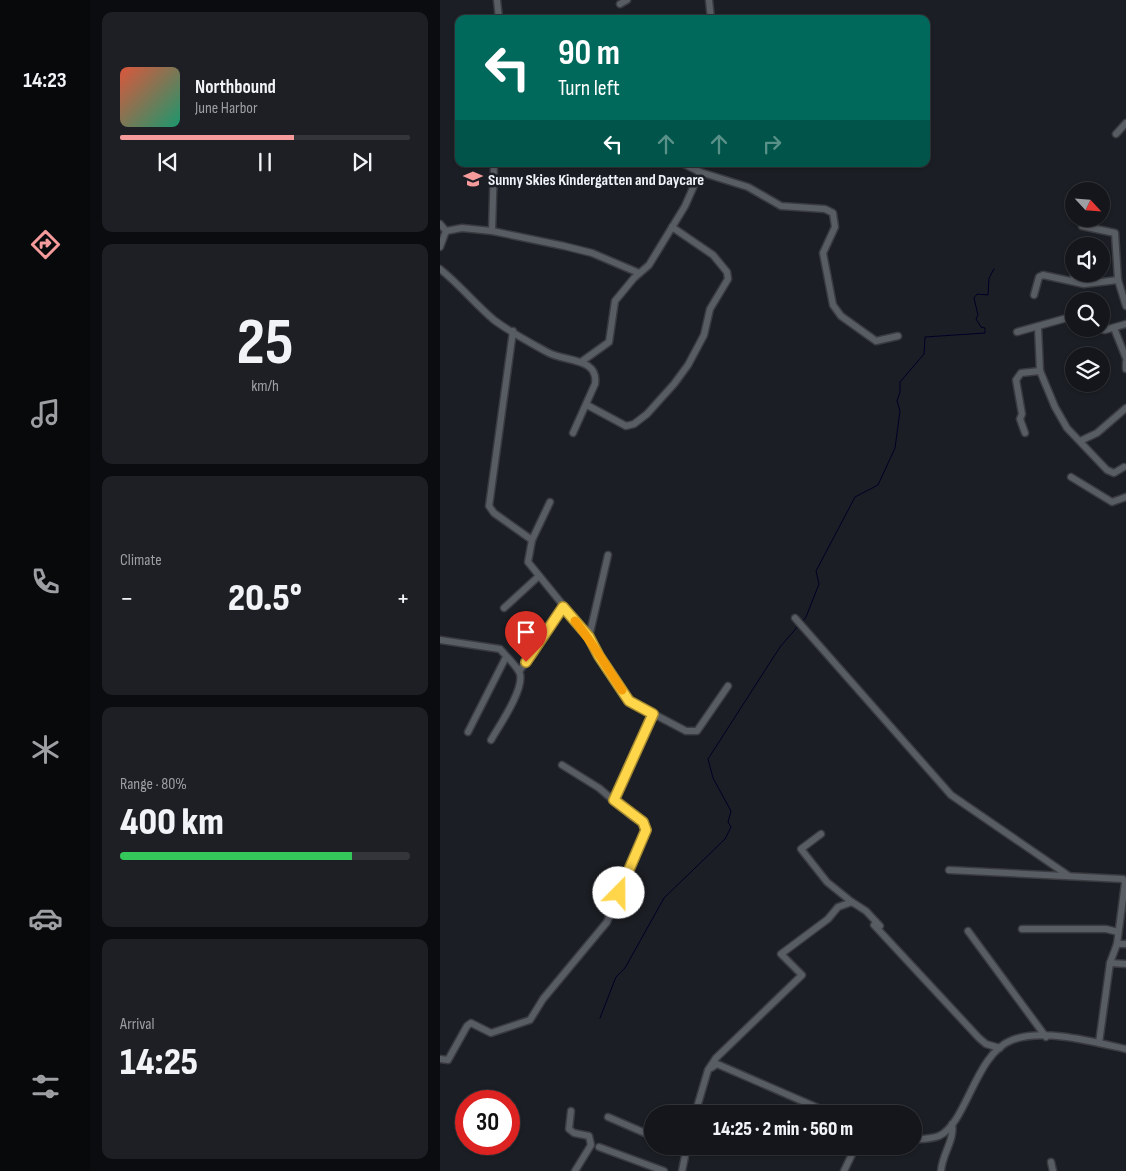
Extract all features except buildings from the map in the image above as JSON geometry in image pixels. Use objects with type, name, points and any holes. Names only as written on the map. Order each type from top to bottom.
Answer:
[{"type":"street","points":[[497,0],[499,15]]},
{"type":"street","points":[[620,4],[627,0]]},
{"type":"street","points":[[708,0],[710,15]]},
{"type":"street","points":[[1116,134],[1126,123]]},
{"type":"street","points":[[492,231],[494,167]]},
{"type":"street","points":[[690,167],[748,187],[781,206],[815,207],[833,213],[834,226],[823,253],[835,309],[876,341],[898,336]]},
{"type":"street","points":[[581,362],[609,342],[615,302],[638,273],[648,264],[689,200],[700,172]]},
{"type":"street","points":[[440,224],[446,231]]},
{"type":"street","points":[[587,405],[623,425],[628,426],[635,423],[678,380],[704,334],[708,314],[726,284],[727,272],[713,256],[672,227]]},
{"type":"street","points":[[446,231],[462,228],[492,231],[587,251],[638,273]]},
{"type":"street","points":[[1091,228],[1115,233],[1118,280],[1126,306]]},
{"type":"street","points":[[440,246],[446,231]]},
{"type":"street","points":[[440,269],[493,319],[550,354],[581,362],[592,368],[596,378],[587,405],[573,433]]},
{"type":"street","points":[[1034,295],[1041,276],[1065,280]]},
{"type":"street","points":[[1110,281],[1118,280]]},
{"type":"street","points":[[1076,282],[1084,284],[1101,282]]},
{"type":"street","points":[[1018,332],[1065,319]]},
{"type":"street","points":[[1110,328],[1126,324]]},
{"type":"street","points":[[1038,327],[1040,371],[1067,428],[1107,470],[1117,472],[1124,467]]},
{"type":"street","points":[[1114,328],[1126,358]]},
{"type":"street","points":[[513,331],[489,506],[494,513],[532,540]]},
{"type":"street","points":[[1126,362],[1126,369]]},
{"type":"street","points":[[1025,433],[1020,419],[1022,414],[1016,380],[1021,373],[1040,371]]},
{"type":"street","points":[[1080,441],[1097,432],[1126,408]]},
{"type":"street","points":[[1071,477],[1112,502],[1126,496]]},
{"type":"street","points":[[550,502],[532,540],[528,562],[589,637],[599,656],[629,701],[686,731],[697,731],[728,686]]},
{"type":"street","points":[[589,637],[608,555]]},
{"type":"street","points":[[504,608],[539,576]]},
{"type":"street","points":[[519,671],[534,653],[563,607]]},
{"type":"street","points":[[795,618],[951,795],[1069,876]]},
{"type":"street","points":[[440,640],[500,649],[519,671],[520,681],[511,706],[491,740]]},
{"type":"street","points":[[468,732],[506,657]]},
{"type":"street","points":[[614,800],[653,714]]},
{"type":"street","points":[[440,1059],[448,1060],[467,1026],[472,1023],[491,1033],[530,1020],[543,999],[607,922],[646,830],[643,822],[599,788],[562,765]]},
{"type":"street","points":[[821,834],[801,849],[827,882],[866,911],[880,926]]},
{"type":"street","points":[[949,870],[1120,878],[1125,881],[1117,944],[1110,963],[1099,1043]]},
{"type":"street","points":[[852,902],[979,1038],[986,1044],[1000,1048]]},
{"type":"street","points":[[698,1105],[708,1070],[802,975],[781,954],[828,919],[838,907],[852,902]]},
{"type":"street","points":[[1022,929],[1106,929],[1118,932]]},
{"type":"street","points":[[968,931],[1046,1037]]},
{"type":"street","points":[[1117,944],[1126,944]]},
{"type":"street","points":[[1110,963],[1126,964]]},
{"type":"street","points":[[922,1139],[939,1136],[952,1124],[988,1061],[1008,1042],[1021,1038],[1046,1037],[1099,1043],[1126,1050]]},
{"type":"street","points":[[717,1061],[812,1105]]},
{"type":"street","points":[[571,1111],[569,1129],[574,1133],[589,1136],[592,1145],[575,1171]]},
{"type":"street","points":[[608,1117],[644,1133]]},
{"type":"street","points":[[941,1171],[942,1158],[953,1134],[952,1124]]},
{"type":"street","points":[[599,1147],[664,1171]]},
{"type":"street","points":[[682,1171],[685,1155]]},
{"type":"street","points":[[844,1171],[852,1155]]},
{"type":"street","points":[[1050,1162],[1053,1171]]},
{"type":"waterway","points":[[802,622],[806,617],[819,584],[816,571],[855,497],[878,485],[895,448],[900,411],[897,401],[900,392],[900,382],[924,354],[925,337],[985,333],[985,328],[981,327],[976,319],[978,315],[974,298],[977,294],[988,295],[989,278],[994,269]]},
{"type":"waterway","points":[[600,1018],[616,977],[625,968],[664,898],[725,839],[731,827],[728,822],[731,811],[713,778],[708,759],[780,647],[799,625]]},
{"type":"slow traffic","points":[[575,621],[589,637],[599,656],[622,690]]},
{"type":"place","name":"Sunny Skies Kindergatten and Daycare","points":[[473,179]]},
{"type":"route","points":[[526,662],[534,653],[563,607],[589,637],[599,656],[629,701],[653,714],[614,800],[632,817],[643,822],[646,830],[619,893]]}]
